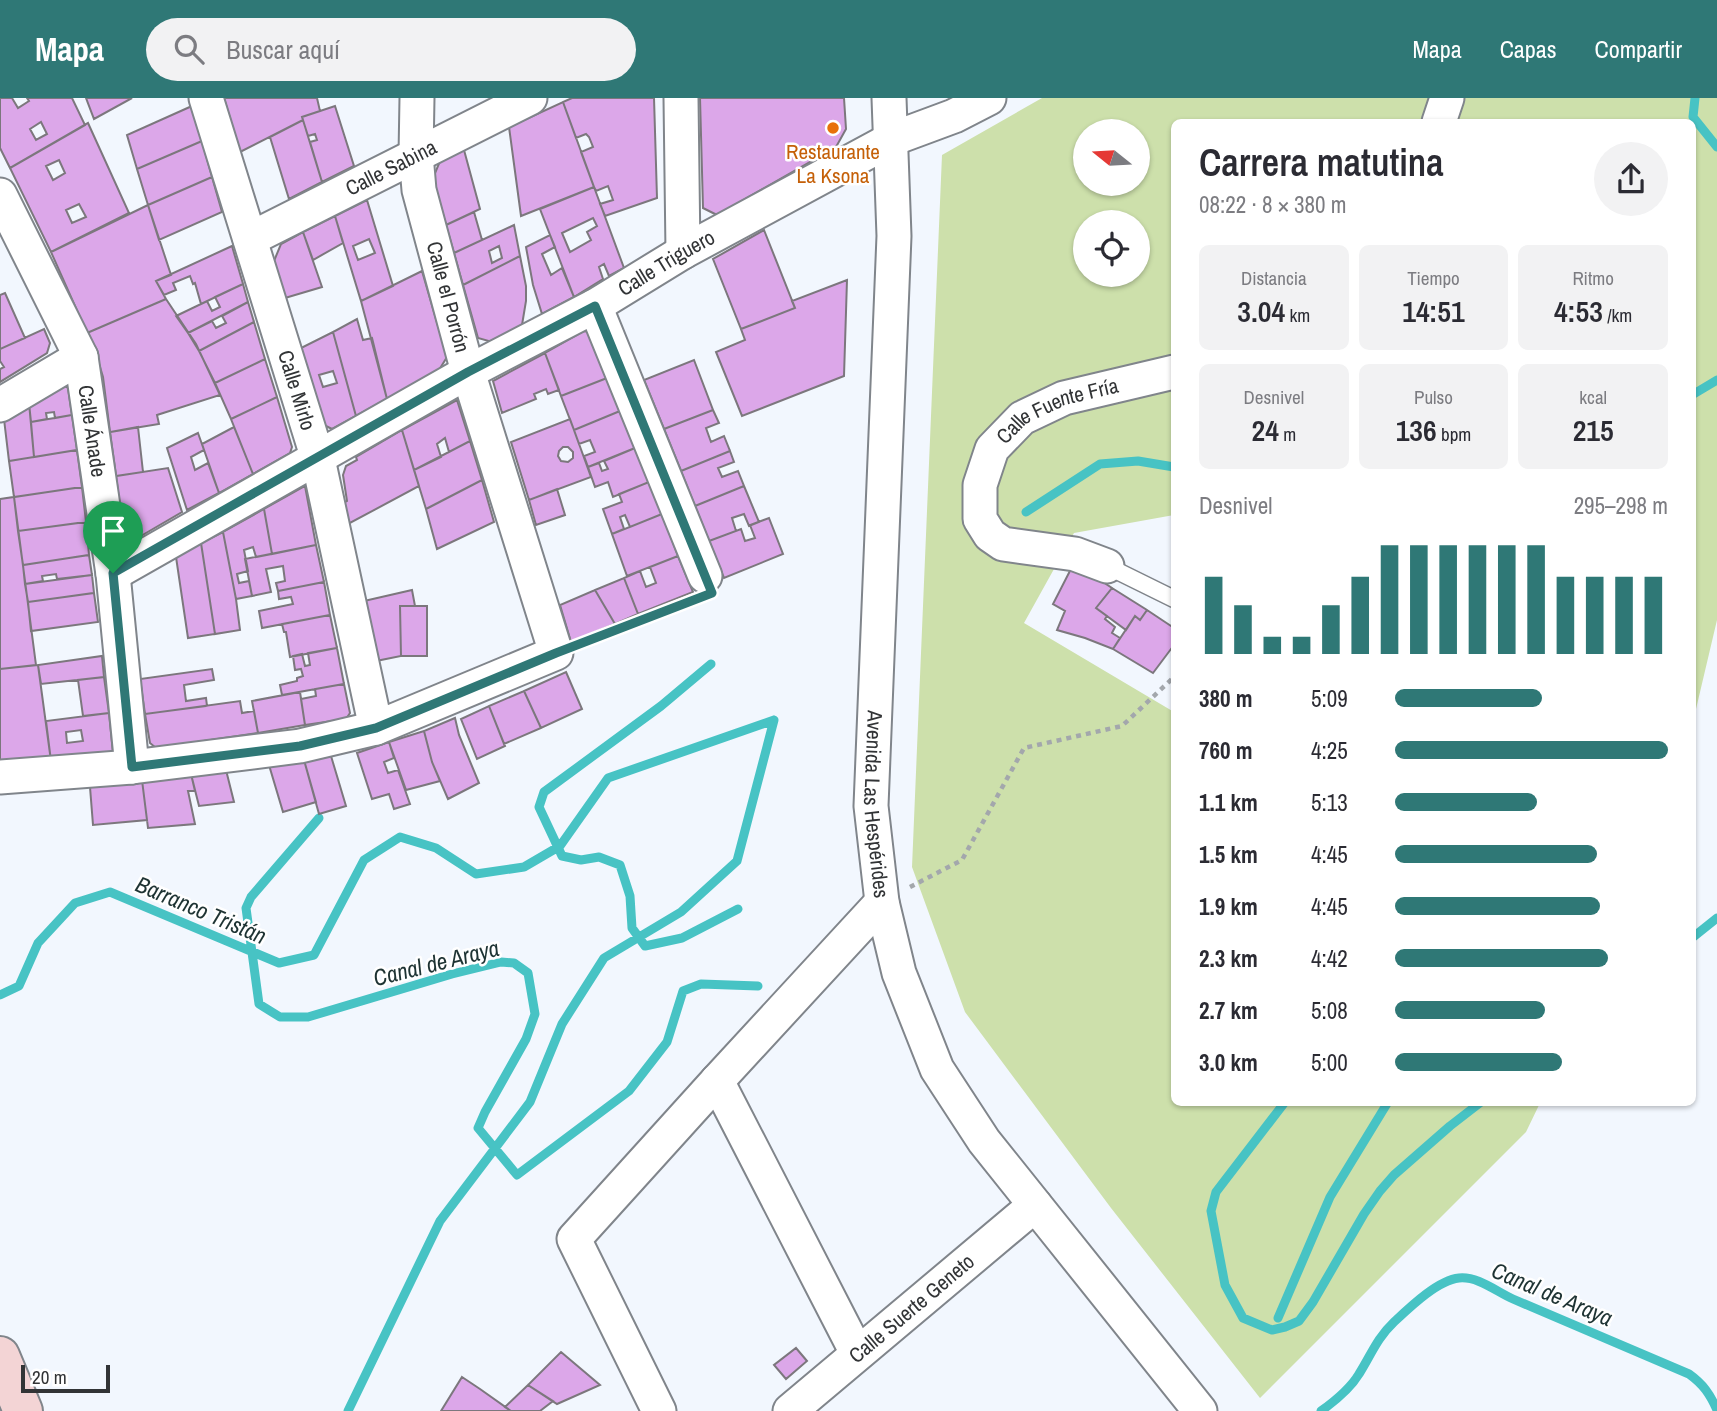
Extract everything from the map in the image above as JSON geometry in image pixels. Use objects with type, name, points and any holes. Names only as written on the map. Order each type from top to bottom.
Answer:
[{"type":"street","name":"Calle Mirlo","points":[[206,98],[318,459],[376,728]]},
{"type":"street","name":"Calle el Porrón","points":[[417,98],[416,155],[419,190],[468,372],[556,653]]},
{"type":"street","name":"Calle Sabina","points":[[250,239],[530,98]]},
{"type":"street","points":[[681,98],[683,252]]},
{"type":"street","name":"Avenida Las Hespérides","points":[[890,98],[894,236],[871,806],[882,902],[900,973],[937,1069],[984,1141],[1200,1411]]},
{"type":"street","name":"Calle Triguero","points":[[113,573],[468,372],[595,306],[683,252],[892,139],[954,116],[989,98]]},
{"type":"street","points":[[1440,119],[1447,98]]},
{"type":"street","name":"Calle Ánade","points":[[0,195],[81,357],[113,573],[132,767]]},
{"type":"street","points":[[595,306],[705,576]]},
{"type":"street","points":[[0,405],[81,357]]},
{"type":"street","name":"Calle Fuente Fría","points":[[1107,566],[1075,554],[1003,544],[990,535],[980,519],[980,485],[992,449],[1022,418],[1064,398],[1171,373]]},
{"type":"street","points":[[0,777],[132,767],[300,746],[376,728],[556,653]]},
{"type":"street","points":[[645,1411],[659,1411],[574,1239],[882,902]]},
{"type":"street","points":[[717,1081],[858,1353]]},
{"type":"street","name":"Calle Suerte Geneto","points":[[790,1411],[1035,1205]]},
{"type":"street","points":[[0,1356],[23,1411]]},
{"type":"lane","points":[[1107,566],[1171,598]]},
{"type":"path","points":[[556,653],[712,593],[705,576]]},
{"type":"path","points":[[882,902],[962,860],[1024,748],[1122,726],[1171,680]]},
{"type":"green space","points":[[1042,98],[1717,98],[1717,620],[1696,709],[1696,119],[1171,119],[1171,516],[1074,533],[1024,623],[1171,710],[1171,1106],[1539,1106],[1526,1132],[1260,1398],[1111,1208],[965,1012],[912,867],[942,155]]},
{"type":"building","points":[[0,98],[12,98],[18,108],[29,101],[27,98],[72,98],[85,125],[10,168],[0,148]],"holes":[[[41,122],[47,134],[36,140],[30,129]]]},
{"type":"building","points":[[86,98],[132,98],[94,119]]},
{"type":"building","points":[[224,98],[317,98],[320,111],[302,117],[303,120],[240,152]]},
{"type":"building","points":[[572,98],[654,98],[657,198],[605,216],[600,204],[613,200],[608,186],[596,191],[594,187],[581,152],[593,147],[586,134],[576,138],[563,102]]},
{"type":"building","points":[[700,98],[844,98],[846,129],[836,147],[717,215],[703,208]]},
{"type":"building","points":[[563,102],[594,187],[521,216],[509,127]]},
{"type":"building","points":[[192,106],[202,141],[137,169],[127,135]]},
{"type":"building","points":[[335,106],[354,166],[322,182],[310,142],[317,140],[315,134],[308,136],[302,117]]},
{"type":"building","points":[[303,120],[322,182],[289,199],[270,137]]},
{"type":"building","points":[[88,123],[129,213],[51,252],[10,168]],"holes":[[[59,160],[65,173],[53,180],[46,166]],[[79,204],[86,217],[72,223],[66,210]]]},
{"type":"building","points":[[202,141],[212,177],[148,205],[137,169]]},
{"type":"building","points":[[464,150],[480,209],[446,225],[433,178],[440,161]]},
{"type":"building","points":[[212,177],[222,212],[159,240],[148,205]]},
{"type":"building","points":[[594,187],[624,268],[609,276],[604,264],[599,267],[603,279],[574,297],[540,209]],"holes":[[[593,218],[597,226],[587,232],[591,240],[570,252],[562,233]]]},
{"type":"building","points":[[367,200],[393,286],[361,301],[335,216]],"holes":[[[369,239],[375,253],[358,260],[353,246]]]},
{"type":"building","points":[[148,205],[171,275],[156,281],[166,299],[87,333],[51,252]]},
{"type":"building","points":[[474,212],[482,240],[454,253],[446,225]]},
{"type":"building","points":[[335,216],[343,243],[313,260],[303,232]]},
{"type":"building","points":[[514,225],[520,256],[463,285],[454,253]],"holes":[[[499,246],[502,258],[492,263],[489,251]]]},
{"type":"building","points":[[764,230],[795,308],[741,329],[713,259]]},
{"type":"building","points":[[303,232],[322,287],[285,298],[274,261],[281,244]]},
{"type":"building","points":[[550,235],[555,247],[542,254],[551,275],[562,268],[574,297],[542,314],[526,247]]},
{"type":"building","points":[[232,246],[243,284],[201,304],[190,276],[173,283],[176,290],[164,295],[156,281]]},
{"type":"building","points":[[520,256],[526,286],[522,325],[492,342],[478,338],[463,285]]},
{"type":"building","points":[[422,271],[447,357],[439,370],[387,399],[361,301]]},
{"type":"building","points":[[847,280],[844,376],[742,416],[716,352],[745,340],[741,329],[795,308],[792,301]]},
{"type":"building","points":[[243,284],[248,302],[188,333],[176,316],[207,301],[212,311],[220,307],[215,297]]},
{"type":"building","points":[[5,293],[25,338],[0,349],[0,295]]},
{"type":"building","points":[[166,299],[196,344],[220,395],[157,415],[159,424],[110,432],[103,377],[87,333]]},
{"type":"building","points":[[248,302],[254,322],[199,351],[188,333],[212,321],[216,328],[226,323],[222,316]]},
{"type":"building","points":[[357,319],[363,340],[372,338],[387,399],[356,416],[333,332]]},
{"type":"building","points":[[254,322],[265,359],[215,383],[199,351]]},
{"type":"building","points":[[44,329],[50,343],[47,353],[0,382],[0,369],[4,367],[0,361],[0,349]]},
{"type":"building","points":[[584,331],[589,332],[607,378],[561,396],[545,353]]},
{"type":"building","points":[[333,332],[356,416],[332,429],[322,424],[299,349]],"holes":[[[333,371],[337,383],[323,387],[319,375]]]},
{"type":"building","points":[[545,353],[559,390],[548,394],[546,389],[534,394],[536,399],[502,413],[493,381]]},
{"type":"building","points":[[265,359],[277,397],[231,419],[215,383]]},
{"type":"building","points":[[694,360],[713,410],[664,429],[644,380]]},
{"type":"building","points":[[607,378],[620,411],[574,430],[561,396]]},
{"type":"building","points":[[61,384],[68,388],[72,415],[55,418],[54,412],[46,413],[47,419],[31,422],[29,403]]},
{"type":"building","points":[[277,397],[292,447],[290,453],[253,474],[231,419]]},
{"type":"building","points":[[457,400],[470,441],[449,452],[445,438],[437,444],[441,457],[414,470],[402,430]]},
{"type":"building","points":[[29,403],[34,457],[9,461],[4,419]]},
{"type":"building","points":[[713,410],[719,423],[706,428],[711,442],[724,436],[730,451],[681,471],[664,429]]},
{"type":"building","points":[[620,411],[635,448],[588,467],[584,456],[595,452],[590,440],[579,444],[574,430]]},
{"type":"building","points":[[72,415],[77,450],[34,457],[31,422]]},
{"type":"building","points":[[570,419],[591,477],[529,500],[511,442]],"holes":[[[568,447],[573,452],[573,458],[568,462],[561,461],[559,451]]]},
{"type":"building","points":[[138,427],[143,472],[116,476],[110,432]]},
{"type":"building","points":[[234,427],[253,474],[219,493],[202,444]]},
{"type":"building","points":[[402,430],[419,486],[348,524],[343,503],[347,501],[343,475],[346,466],[357,460],[356,457]]},
{"type":"building","points":[[198,433],[204,450],[191,457],[195,470],[208,463],[219,493],[187,510],[167,448]]},
{"type":"building","points":[[470,441],[482,480],[426,509],[414,470]]},
{"type":"building","points":[[635,448],[649,482],[613,497],[608,482],[595,487],[588,467],[599,463],[602,471],[608,469],[604,461]]},
{"type":"building","points":[[77,450],[82,487],[14,497],[9,461]]},
{"type":"building","points":[[730,451],[734,462],[718,468],[722,477],[738,471],[744,486],[695,506],[681,471]]},
{"type":"building","points":[[168,468],[182,512],[134,540],[124,537],[116,476]]},
{"type":"building","points":[[482,480],[494,522],[437,549],[426,509]]},
{"type":"building","points":[[649,482],[662,514],[630,527],[625,515],[620,517],[624,529],[612,534],[603,509],[622,502],[619,494]]},
{"type":"building","points":[[305,486],[316,545],[272,554],[264,509]]},
{"type":"building","points":[[744,486],[759,522],[749,526],[744,514],[732,518],[736,531],[709,541],[695,506]]},
{"type":"building","points":[[82,487],[86,522],[18,531],[14,497]]},
{"type":"building","points":[[557,489],[565,515],[536,525],[529,500]]},
{"type":"building","points":[[14,497],[36,665],[0,669],[0,499]]},
{"type":"building","points":[[264,509],[272,554],[256,557],[253,547],[244,550],[248,571],[237,574],[239,583],[249,581],[252,596],[236,599],[223,532]]},
{"type":"building","points":[[662,514],[678,556],[627,576],[612,534]]},
{"type":"building","points":[[769,518],[783,554],[724,578],[709,541],[741,529],[745,541],[755,538],[750,525]]},
{"type":"building","points":[[86,522],[89,555],[23,565],[18,531]]},
{"type":"building","points":[[223,532],[240,630],[215,634],[201,543]]},
{"type":"building","points":[[201,543],[215,634],[188,638],[176,557]]},
{"type":"building","points":[[316,545],[324,582],[278,591],[276,583],[285,581],[283,566],[266,569],[271,592],[252,596],[245,559]]},
{"type":"building","points":[[89,555],[92,575],[57,579],[56,574],[42,576],[43,581],[25,584],[23,565]]},
{"type":"building","points":[[678,556],[693,592],[638,614],[624,578],[640,571],[646,587],[656,583],[650,567]]},
{"type":"building","points":[[1074,563],[1112,588],[1096,608],[1107,616],[1105,619],[1115,627],[1112,633],[1120,638],[1113,649],[1057,630],[1065,611],[1053,604]]},
{"type":"building","points":[[92,575],[94,593],[28,602],[25,584]]},
{"type":"building","points":[[624,578],[638,614],[615,624],[595,590]]},
{"type":"building","points":[[324,582],[330,615],[262,628],[259,611],[293,604],[291,597],[279,599],[278,591]]},
{"type":"building","points":[[1112,588],[1147,610],[1140,620],[1135,616],[1126,630],[1096,608]]},
{"type":"building","points":[[412,590],[415,606],[400,606],[401,656],[376,661],[364,601]]},
{"type":"building","points":[[595,590],[615,624],[571,642],[560,605]]},
{"type":"building","points":[[94,593],[98,622],[31,631],[28,602]]},
{"type":"building","points":[[400,606],[427,606],[427,656],[401,656]]},
{"type":"building","points":[[1147,610],[1171,626],[1171,649],[1153,673],[1113,649],[1135,616],[1140,620]]},
{"type":"building","points":[[330,615],[337,648],[290,657],[282,624]]},
{"type":"building","points":[[337,648],[344,684],[282,695],[280,685],[297,681],[297,678],[303,676],[301,669],[295,670],[293,656],[302,654],[305,666],[310,665],[308,653]]},
{"type":"building","points":[[102,656],[104,677],[41,684],[38,665]]},
{"type":"building","points":[[38,665],[51,761],[0,765],[0,669]]},
{"type":"building","points":[[212,669],[214,680],[184,685],[186,701],[206,698],[207,706],[145,714],[140,679]]},
{"type":"building","points":[[566,672],[582,709],[541,728],[524,691]]},
{"type":"building","points":[[104,677],[109,713],[83,716],[78,680]]},
{"type":"building","points":[[344,684],[350,713],[346,719],[305,725],[301,699],[316,696],[315,689]]},
{"type":"building","points":[[524,691],[541,728],[504,744],[489,706]]},
{"type":"building","points":[[300,692],[305,725],[258,733],[252,701]]},
{"type":"building","points":[[240,701],[242,713],[254,711],[258,733],[156,748],[150,743],[145,714]]},
{"type":"building","points":[[489,706],[505,746],[477,759],[461,719]]},
{"type":"building","points":[[109,713],[113,753],[51,761],[46,721]],"holes":[[[81,730],[83,741],[67,743],[66,732]]]},
{"type":"building","points":[[455,718],[459,735],[479,783],[448,799],[432,762],[424,731]]},
{"type":"building","points":[[424,731],[440,781],[406,790],[389,742]]},
{"type":"building","points":[[389,742],[394,758],[384,762],[388,773],[398,770],[410,804],[394,809],[389,794],[372,799],[357,753]]},
{"type":"building","points":[[331,756],[346,806],[319,814],[304,760]]},
{"type":"building","points":[[304,760],[316,802],[283,812],[269,765]]},
{"type":"building","points":[[226,770],[234,802],[199,806],[191,774]]},
{"type":"building","points":[[191,774],[195,791],[188,791],[195,824],[148,828],[142,780]]},
{"type":"building","points":[[142,780],[147,820],[93,825],[90,787]]},
{"type":"building","points":[[796,1348],[807,1361],[786,1379],[774,1365]]},
{"type":"building","points":[[561,1352],[600,1385],[557,1404],[528,1385]]},
{"type":"building","points":[[462,1377],[480,1389],[511,1411],[441,1411]]},
{"type":"building","points":[[528,1385],[553,1401],[540,1411],[511,1411],[505,1407]]},
{"type":"waterway","points":[[1695,98],[1695,119]]},
{"type":"waterway","points":[[1696,121],[1717,147]]},
{"type":"waterway","points":[[1696,393],[1717,380]]},
{"type":"waterway","points":[[1026,512],[1100,464],[1138,461],[1171,466]]},
{"type":"waterway","points":[[711,664],[661,706],[544,792],[539,807],[562,856],[581,860],[599,857],[620,865],[630,896],[632,928],[645,946],[682,938],[738,909]]},
{"type":"waterway","name":"Barranco Tristán","points":[[0,995],[19,986],[38,943],[75,903],[110,892],[279,963],[314,955],[364,860],[400,837],[436,848],[476,874],[524,867],[560,846],[608,778],[774,720]]},
{"type":"waterway","points":[[348,1411],[440,1221],[530,1102],[562,1024],[604,958],[681,912],[737,861],[774,720]]},
{"type":"waterway","name":"Canal de Araya","points":[[319,818],[251,897],[246,908],[259,1004],[280,1017],[308,1017],[452,974],[501,962],[514,963],[528,973],[535,1014],[526,1039],[478,1128],[517,1175],[629,1091],[667,1042],[683,991],[701,984],[758,986]]},
{"type":"waterway","points":[[1696,935],[1717,918]]},
{"type":"waterway","points":[[1282,1106],[1216,1192],[1211,1211],[1225,1285],[1243,1318],[1272,1330],[1299,1321],[1313,1302],[1364,1214],[1394,1175],[1476,1106]]},
{"type":"waterway","points":[[1278,1318],[1330,1197],[1386,1106]]},
{"type":"waterway","name":"Canal de Araya","points":[[1321,1411],[1351,1385],[1379,1340],[1394,1322],[1433,1289],[1459,1278],[1480,1282],[1513,1299],[1689,1374],[1706,1390],[1717,1410]]},
{"type":"place","name":"Restaurante La Ksona","points":[[833,128]]},
{"type":"route","points":[[595,306],[712,593],[556,653],[376,728],[300,746],[132,767],[113,573],[468,372],[595,306]]}]
